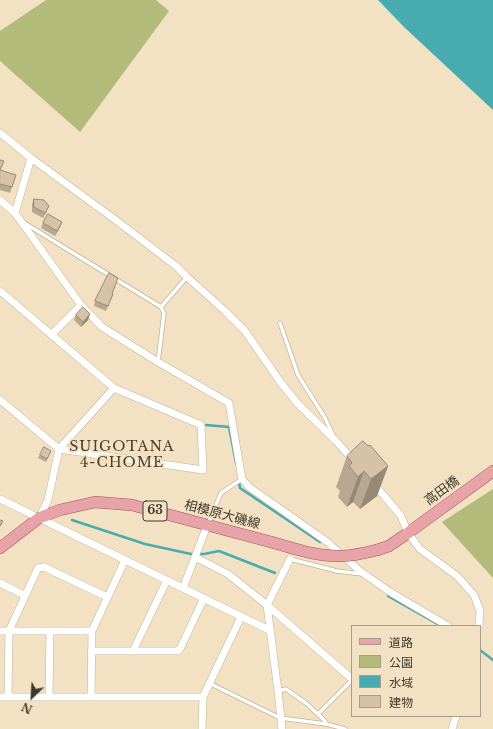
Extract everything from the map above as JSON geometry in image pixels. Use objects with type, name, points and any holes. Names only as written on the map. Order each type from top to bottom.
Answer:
[{"type":"main road","name":"高田橋","points":[[413,530],[493,471]]},
{"type":"main road","name":"相模原大磯線","points":[[0,548],[39,518],[72,506],[95,502],[132,505],[298,550],[327,555],[341,556],[377,550],[389,546],[413,530]]},
{"type":"street","points":[[0,133],[31,158],[117,220],[176,266],[224,310],[245,331],[281,383],[298,404],[336,441],[360,468]]},
{"type":"street","points":[[15,214],[31,158]]},
{"type":"street","points":[[0,200],[22,222],[81,304],[102,327],[229,404],[241,479],[249,487],[326,541],[365,574],[390,592],[446,625]]},
{"type":"street","points":[[0,291],[114,388],[201,425],[203,470],[59,449],[0,400]]},
{"type":"street","points":[[52,334],[81,304]]},
{"type":"street","points":[[39,518],[48,500],[59,449],[114,388]]},
{"type":"street","points":[[369,479],[413,530],[420,549],[457,576],[468,586],[478,603],[480,618],[479,625]]},
{"type":"street","points":[[0,499],[271,631]]},
{"type":"street","points":[[183,588],[207,526]]},
{"type":"street","points":[[195,557],[228,574],[351,679]]},
{"type":"street","points":[[282,729],[267,606],[290,559]]},
{"type":"street","points":[[91,697],[92,631],[125,560]]},
{"type":"street","points":[[8,697],[9,630],[24,595],[38,568],[41,566],[107,598]]},
{"type":"street","points":[[133,651],[166,580]]},
{"type":"street","points":[[0,583],[24,595]]},
{"type":"street","points":[[91,651],[175,652],[178,650],[204,598]]},
{"type":"street","points":[[202,729],[203,697],[241,617]]},
{"type":"street","points":[[0,630],[92,631]]},
{"type":"street","points":[[49,697],[50,631]]},
{"type":"street","points":[[0,697],[203,697]]},
{"type":"street","points":[[452,729],[456,717]]},
{"type":"lane","points":[[22,222],[161,307],[164,313],[158,362]]},
{"type":"lane","points":[[161,307],[187,277]]},
{"type":"lane","points":[[280,323],[298,374],[325,418],[336,441]]},
{"type":"lane","points":[[207,526],[221,493],[241,479]]},
{"type":"lane","points":[[290,559],[337,571],[365,574]]},
{"type":"lane","points":[[318,714],[351,681]]},
{"type":"lane","points":[[209,683],[280,718],[326,724],[344,729]]},
{"type":"lane","points":[[278,691],[286,689],[307,704],[326,724]]},
{"type":"green space","points":[[46,0],[156,0],[169,11],[80,132],[0,61],[0,31]]},
{"type":"green space","points":[[493,489],[493,578],[442,522]]},
{"type":"water","points":[[378,0],[493,0],[493,110],[404,27]]},
{"type":"building","points":[[0,160],[4,161],[0,170]]},
{"type":"building","points":[[0,170],[16,175],[12,187],[0,184]]},
{"type":"building","points":[[34,199],[44,200],[49,206],[45,213],[34,207]]},
{"type":"building","points":[[48,214],[62,222],[57,231],[43,223]]},
{"type":"building","points":[[109,273],[118,278],[108,306],[95,301]]},
{"type":"building","points":[[83,307],[90,314],[83,322],[76,315]]},
{"type":"building","points":[[363,441],[368,446],[370,445],[388,466],[371,479],[364,471],[358,477],[349,466],[352,463],[347,456]]},
{"type":"building","points":[[44,447],[51,451],[47,459],[40,455]]},
{"type":"waterway","points":[[206,425],[229,427],[236,463]]},
{"type":"waterway","points":[[239,481],[240,488],[320,542]]},
{"type":"waterway","points":[[72,520],[145,544],[191,554],[204,554],[219,551],[275,573]]},
{"type":"waterway","points":[[388,596],[439,625]]},
{"type":"waterway","points":[[481,651],[493,660]]},
{"type":"district","name":"SUIGOTANA 4-CHOME","points":[[122,456]]}]
